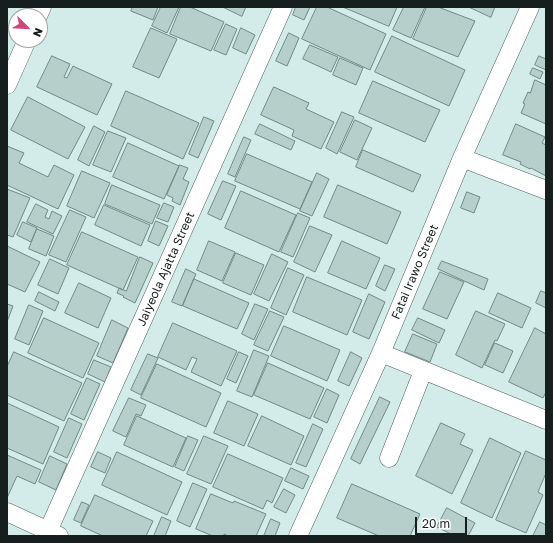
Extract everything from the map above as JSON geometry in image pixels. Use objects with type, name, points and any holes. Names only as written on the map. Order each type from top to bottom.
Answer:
[{"type":"street","name":"Jaiyeola Ajatta Street","points":[[55,535],[283,7]]},
{"type":"street","name":"Fatai Irawo Street","points":[[298,536],[381,353],[462,158],[530,7]]},
{"type":"street","points":[[7,85],[23,48]]},
{"type":"street","points":[[462,158],[546,190]]},
{"type":"street","points":[[381,353],[546,420]]},
{"type":"street","points":[[389,458],[423,371]]},
{"type":"street","points":[[7,512],[55,535]]},
{"type":"building","points":[[133,7],[158,7],[153,20],[131,11]]},
{"type":"building","points":[[161,7],[179,7],[167,33],[152,26]]},
{"type":"building","points":[[181,7],[190,7],[224,22],[211,51],[170,34]]},
{"type":"building","points":[[223,7],[246,7],[242,16]]},
{"type":"building","points":[[296,7],[310,7],[304,20],[293,15]]},
{"type":"building","points":[[317,7],[327,7],[386,34],[370,70],[302,39]]},
{"type":"building","points":[[343,7],[397,7],[389,26]]},
{"type":"building","points":[[404,7],[425,7],[411,38],[393,30]]},
{"type":"building","points":[[427,7],[438,7],[475,21],[458,57],[413,39]]},
{"type":"building","points":[[469,7],[495,7],[491,17]]},
{"type":"building","points":[[226,24],[237,29],[226,55],[214,50]]},
{"type":"building","points":[[151,28],[177,39],[159,78],[133,67]]},
{"type":"building","points":[[241,28],[255,35],[246,54],[233,48]]},
{"type":"building","points":[[289,33],[299,38],[287,66],[276,61]]},
{"type":"building","points":[[392,36],[465,70],[449,106],[375,72]]},
{"type":"building","points":[[310,45],[338,57],[331,72],[303,59]]},
{"type":"building","points":[[52,56],[70,64],[64,77],[67,78],[73,66],[112,84],[97,115],[37,87]]},
{"type":"building","points":[[539,56],[546,59],[546,70],[535,65]]},
{"type":"building","points":[[340,58],[363,68],[356,85],[333,75]]},
{"type":"building","points":[[533,68],[543,72],[540,79],[530,74]]},
{"type":"building","points":[[535,80],[546,85],[546,124],[521,113],[525,104],[523,103],[528,92],[530,93]]},
{"type":"building","points":[[373,81],[440,110],[425,142],[359,113]]},
{"type":"building","points":[[274,87],[309,103],[306,109],[334,122],[321,149],[292,136],[294,130],[261,115]]},
{"type":"building","points":[[126,91],[199,123],[183,159],[111,126]]},
{"type":"building","points":[[28,97],[85,127],[68,159],[11,130]]},
{"type":"building","points":[[342,112],[354,117],[337,154],[326,148]]},
{"type":"building","points":[[204,117],[214,121],[198,158],[189,154]]},
{"type":"building","points":[[355,120],[372,128],[357,160],[340,152]]},
{"type":"building","points":[[260,124],[295,141],[291,150],[255,134]]},
{"type":"building","points":[[516,124],[545,137],[542,143],[546,145],[546,176],[520,164],[521,162],[503,155]]},
{"type":"building","points":[[94,126],[105,132],[89,166],[78,160]]},
{"type":"building","points":[[108,131],[126,138],[111,172],[93,165]]},
{"type":"building","points":[[244,137],[251,140],[235,177],[228,174]]},
{"type":"building","points":[[128,143],[179,166],[164,199],[113,177]]},
{"type":"building","points":[[7,146],[24,153],[19,163],[48,177],[54,165],[74,175],[58,209],[7,185]]},
{"type":"building","points":[[363,150],[421,175],[413,192],[356,167]]},
{"type":"building","points":[[247,154],[312,182],[300,209],[235,181]]},
{"type":"building","points":[[180,165],[188,168],[183,179],[189,182],[180,205],[172,201],[173,198],[167,195]]},
{"type":"building","points":[[82,171],[110,183],[94,218],[67,206]]},
{"type":"building","points":[[317,173],[329,179],[312,216],[300,211]]},
{"type":"building","points":[[223,181],[236,186],[221,220],[208,214]]},
{"type":"building","points":[[112,185],[160,205],[152,224],[105,204]]},
{"type":"building","points":[[338,185],[401,212],[387,244],[324,217]]},
{"type":"building","points":[[7,189],[30,198],[13,237],[7,235]]},
{"type":"building","points":[[241,191],[296,215],[279,252],[225,228]]},
{"type":"building","points":[[467,192],[480,197],[474,213],[461,208]]},
{"type":"building","points":[[164,203],[174,207],[168,222],[157,218]]},
{"type":"building","points":[[36,204],[48,210],[45,217],[49,219],[52,211],[62,216],[53,234],[27,222]]},
{"type":"building","points":[[104,205],[150,225],[141,246],[95,225]]},
{"type":"building","points":[[70,210],[86,217],[66,262],[49,255]]},
{"type":"building","points":[[298,213],[310,218],[293,257],[281,252]]},
{"type":"building","points":[[156,221],[168,226],[159,246],[148,241]]},
{"type":"building","points":[[23,222],[37,228],[31,242],[17,235]]},
{"type":"building","points":[[310,226],[332,235],[315,272],[294,262]]},
{"type":"building","points":[[37,229],[54,236],[46,256],[29,249]]},
{"type":"building","points":[[82,232],[138,257],[123,290],[67,265]]},
{"type":"building","points":[[209,241],[235,252],[222,281],[197,270]]},
{"type":"building","points":[[342,241],[380,258],[366,289],[328,273]]},
{"type":"building","points":[[7,246],[40,262],[25,292],[7,284]]},
{"type":"building","points":[[236,253],[264,265],[251,295],[223,283]]},
{"type":"building","points":[[272,254],[288,262],[269,301],[254,294]]},
{"type":"building","points":[[140,257],[153,263],[135,303],[117,293],[119,288],[126,291]]},
{"type":"building","points":[[50,259],[69,268],[58,294],[38,285]]},
{"type":"building","points":[[442,261],[488,279],[484,290],[438,269]]},
{"type":"building","points":[[385,265],[395,269],[385,291],[376,286]]},
{"type":"building","points":[[288,268],[304,275],[286,315],[271,308]]},
{"type":"building","points":[[186,269],[196,274],[182,306],[172,302]]},
{"type":"building","points":[[440,272],[464,282],[447,319],[423,309]]},
{"type":"building","points":[[307,277],[362,300],[347,335],[293,312]]},
{"type":"building","points":[[194,279],[249,303],[237,329],[183,306]]},
{"type":"building","points":[[79,283],[111,298],[98,328],[65,313]]},
{"type":"building","points":[[541,291],[546,293],[546,308],[536,303]]},
{"type":"building","points":[[39,292],[59,302],[55,311],[35,301]]},
{"type":"building","points":[[498,293],[531,308],[522,328],[489,313]]},
{"type":"building","points":[[369,294],[385,302],[369,339],[353,332]]},
{"type":"building","points":[[7,304],[13,306],[7,322]]},
{"type":"building","points":[[255,304],[268,309],[254,340],[242,334]]},
{"type":"building","points":[[29,305],[43,311],[29,345],[15,339]]},
{"type":"building","points":[[270,311],[284,317],[268,351],[254,345]]},
{"type":"building","points":[[476,311],[505,324],[497,341],[495,340],[482,368],[456,355]]},
{"type":"building","points":[[44,318],[99,343],[83,378],[28,353]]},
{"type":"building","points":[[418,318],[445,330],[439,343],[412,330]]},
{"type":"building","points":[[112,320],[128,328],[113,363],[97,356]]},
{"type":"building","points":[[173,323],[237,351],[221,386],[191,372],[197,359],[192,357],[186,370],[158,357]]},
{"type":"building","points":[[284,326],[340,350],[327,381],[271,356]]},
{"type":"building","points":[[535,328],[546,334],[546,392],[543,398],[509,382]]},
{"type":"building","points":[[413,334],[437,344],[430,362],[405,352]]},
{"type":"building","points":[[495,343],[513,351],[503,373],[485,365]]},
{"type":"building","points":[[254,350],[269,356],[252,397],[237,391]]},
{"type":"building","points":[[14,352],[82,383],[64,421],[7,395],[7,367]]},
{"type":"building","points":[[239,352],[248,356],[236,383],[227,379]]},
{"type":"building","points":[[351,352],[362,358],[349,386],[338,381]]},
{"type":"building","points":[[148,354],[158,358],[141,395],[131,390]]},
{"type":"building","points":[[94,360],[111,367],[105,382],[88,374]]},
{"type":"building","points":[[268,363],[324,388],[310,419],[254,395]]},
{"type":"building","points":[[157,364],[221,393],[206,427],[141,398]]},
{"type":"building","points":[[87,378],[100,384],[84,420],[71,414]]},
{"type":"building","points":[[327,389],[339,395],[327,423],[314,417]]},
{"type":"building","points":[[380,397],[390,402],[360,464],[351,459]]},
{"type":"building","points":[[129,398],[146,405],[141,416],[136,414],[126,437],[113,431]]},
{"type":"building","points":[[228,401],[258,414],[244,446],[214,433]]},
{"type":"building","points":[[7,403],[59,427],[43,464],[7,448]]},
{"type":"building","points":[[137,416],[186,438],[173,467],[124,445]]},
{"type":"building","points":[[262,416],[304,436],[291,465],[248,446]]},
{"type":"building","points":[[69,418],[82,424],[67,458],[54,452]]},
{"type":"building","points":[[441,423],[465,434],[460,444],[473,450],[452,494],[416,476]]},
{"type":"building","points":[[313,424],[323,429],[306,467],[296,463]]},
{"type":"building","points":[[188,436],[198,440],[184,471],[175,467]]},
{"type":"building","points":[[204,436],[228,446],[211,484],[187,474]]},
{"type":"building","points":[[490,438],[521,453],[492,518],[461,503]]},
{"type":"building","points":[[526,451],[546,460],[546,473],[538,492],[543,495],[526,533],[496,520]]},
{"type":"building","points":[[98,452],[111,458],[105,473],[91,467]]},
{"type":"building","points":[[117,452],[182,482],[167,515],[102,485]]},
{"type":"building","points":[[228,454],[283,478],[272,503],[267,500],[263,509],[213,487]]},
{"type":"building","points":[[7,455],[41,470],[35,484],[17,476],[7,498]]},
{"type":"building","points":[[50,456],[67,464],[56,490],[39,482]]},
{"type":"building","points":[[291,468],[309,476],[303,489],[285,481]]},
{"type":"building","points":[[193,483],[207,489],[190,527],[177,521]]},
{"type":"building","points":[[352,484],[420,514],[410,536],[379,536],[337,518]]},
{"type":"building","points":[[284,489],[295,495],[286,513],[274,507]]},
{"type":"building","points":[[211,494],[233,503],[234,501],[266,514],[256,536],[228,536],[224,534],[224,536],[213,536],[196,529]]},
{"type":"building","points":[[95,495],[153,521],[146,536],[103,536],[81,526]]},
{"type":"building","points":[[82,502],[89,505],[81,523],[74,520]]},
{"type":"building","points":[[447,508],[475,523],[468,536],[455,536],[437,527]]},
{"type":"building","points":[[162,517],[171,521],[165,536],[154,536]]},
{"type":"building","points":[[271,519],[280,523],[275,536],[264,536]]},
{"type":"building","points":[[540,522],[546,525],[546,536],[533,536]]}]
